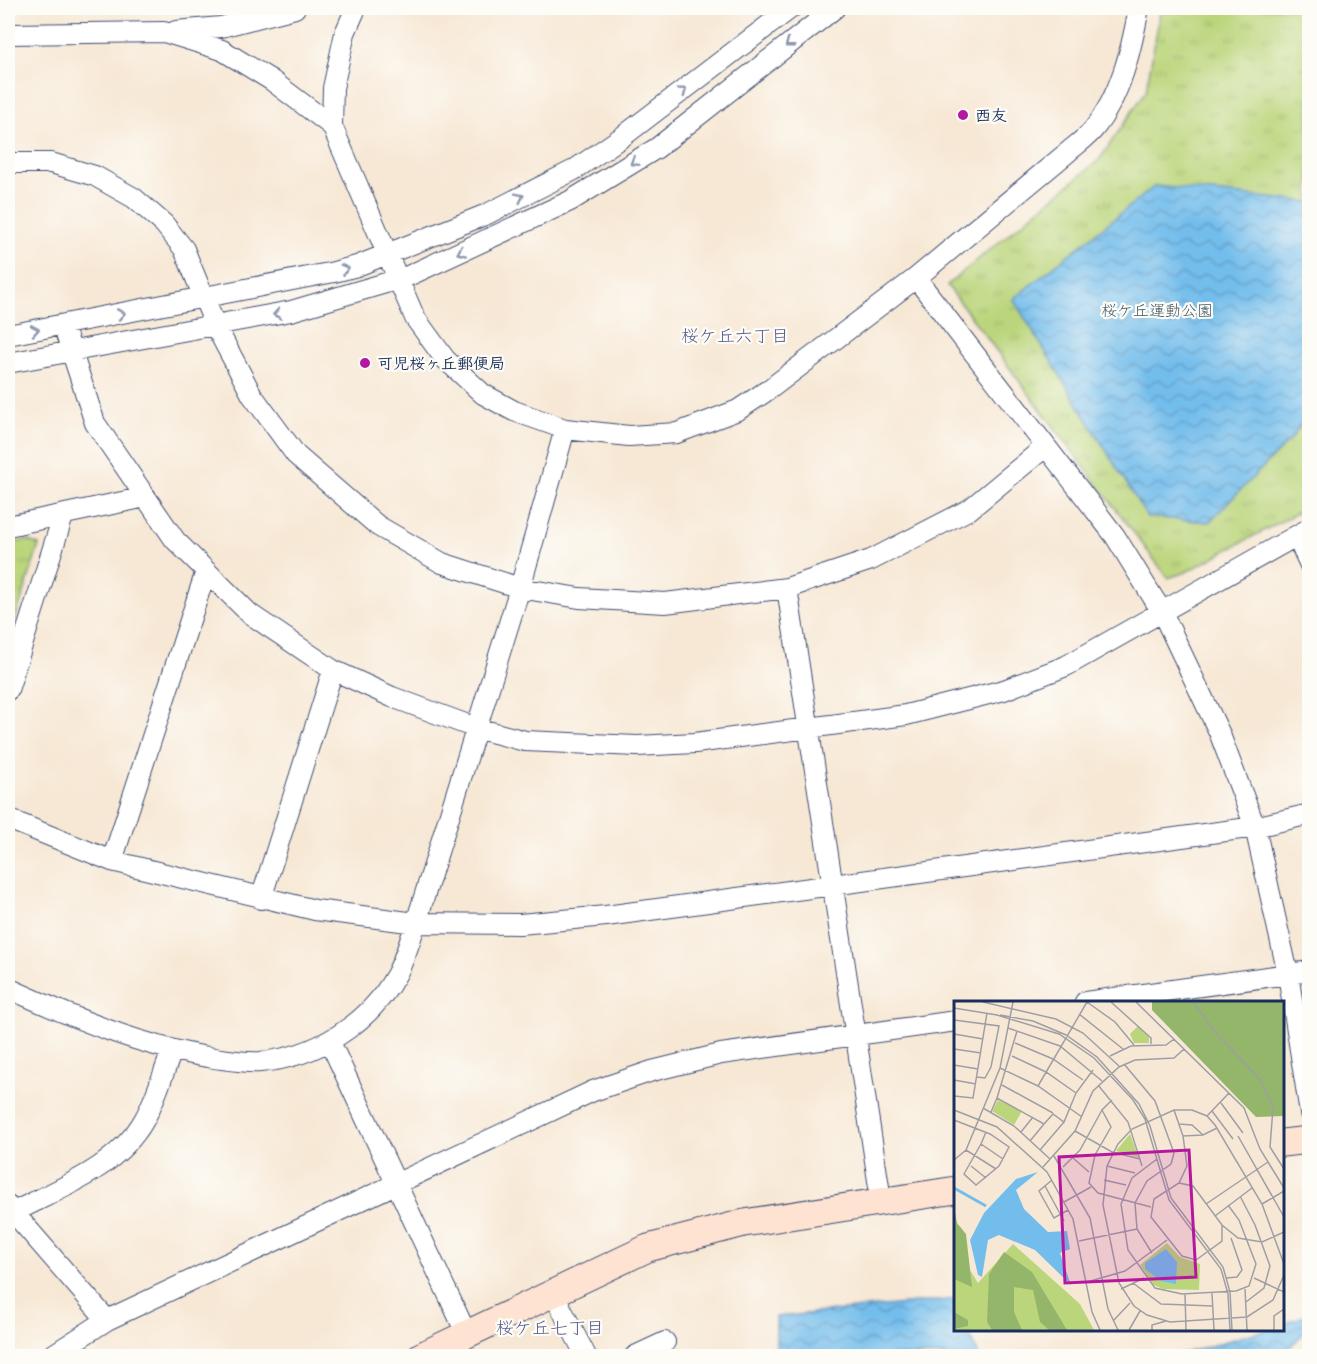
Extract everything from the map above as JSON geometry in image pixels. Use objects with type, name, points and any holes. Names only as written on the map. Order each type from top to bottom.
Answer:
[{"type":"street","points":[[8,34],[164,32],[221,27],[295,8]]},
{"type":"street","points":[[356,8],[345,33],[333,88],[332,126],[389,253],[415,318],[445,359],[483,394],[514,411],[565,429],[628,436],[677,433],[738,410],[771,388],[915,278],[1093,130],[1120,81],[1139,8]]},
{"type":"street","points":[[8,335],[206,299],[334,272],[487,214],[574,170],[622,137],[791,8]]},
{"type":"street","points":[[8,363],[291,311],[398,279],[570,201],[657,148],[835,8]]},
{"type":"street","points":[[164,32],[222,50],[271,80],[332,126]]},
{"type":"street","points":[[8,164],[51,164],[95,176],[134,198],[164,224],[184,249],[215,325],[252,395],[296,455],[378,526],[442,563],[520,588],[579,598],[665,603],[787,588],[871,560],[970,509],[1045,447]]},
{"type":"street","points":[[915,278],[1115,536],[1162,612],[1219,732],[1255,827],[1288,974],[1310,1113]]},
{"type":"street","points":[[63,325],[95,423],[175,540],[250,614],[333,670],[476,728],[525,741],[637,746],[695,743],[906,715],[1004,690],[1066,666],[1303,532],[1310,565]]},
{"type":"street","points":[[8,988],[76,1019],[172,1051],[257,1062],[283,1058],[330,1042],[358,1022],[397,974],[416,923],[520,588],[565,429]]},
{"type":"street","points":[[8,526],[146,497]]},
{"type":"street","points":[[8,690],[63,516]]},
{"type":"street","points":[[112,861],[206,571]]},
{"type":"street","points":[[787,588],[881,1200]]},
{"type":"street","points":[[261,899],[333,670]]},
{"type":"street","points":[[8,819],[112,861],[261,899],[315,910],[416,923],[550,922],[1255,827],[1310,814]]},
{"type":"street","points":[[1092,1001],[1310,971]]},
{"type":"street","points":[[51,1356],[107,1320],[593,1091],[652,1071],[721,1054],[954,1021]]},
{"type":"street","points":[[330,1042],[467,1335]]},
{"type":"street","points":[[107,1320],[11,1209],[94,1170],[133,1137],[145,1119],[172,1051]]},
{"type":"street","points":[[1284,1143],[1310,1140]]},
{"type":"street","points":[[421,1356],[648,1248],[744,1223],[954,1190]]},
{"type":"street","points":[[553,1293],[586,1356]]},
{"type":"street","points":[[635,1356],[665,1342]]},
{"type":"green space","name":"桜ケ丘運動公園","points":[[1161,8],[1309,8],[1310,502],[1297,513],[1184,573],[1168,578],[947,285],[1100,159],[1146,91]]},
{"type":"green space","points":[[26,540],[39,545],[8,643],[8,544]]},
{"type":"water","points":[[1155,186],[1309,202],[1309,413],[1292,438],[1209,522],[1147,517],[1013,299]]},
{"type":"water","points":[[954,1299],[954,1331],[968,1331],[979,1356],[776,1356],[776,1317]]},
{"type":"water","points":[[1309,1314],[1309,1328],[1281,1356],[1174,1356],[1262,1331],[1284,1331],[1284,1324]]},
{"type":"place","name":"西友","points":[[963,115]]},
{"type":"place","name":"可児桜ヶ丘郵便局","points":[[365,363]]},
{"type":"district","name":"桜ケ丘六丁目","points":[[735,336]]},
{"type":"district","name":"桜ケ丘七丁目","points":[[550,1328]]}]
